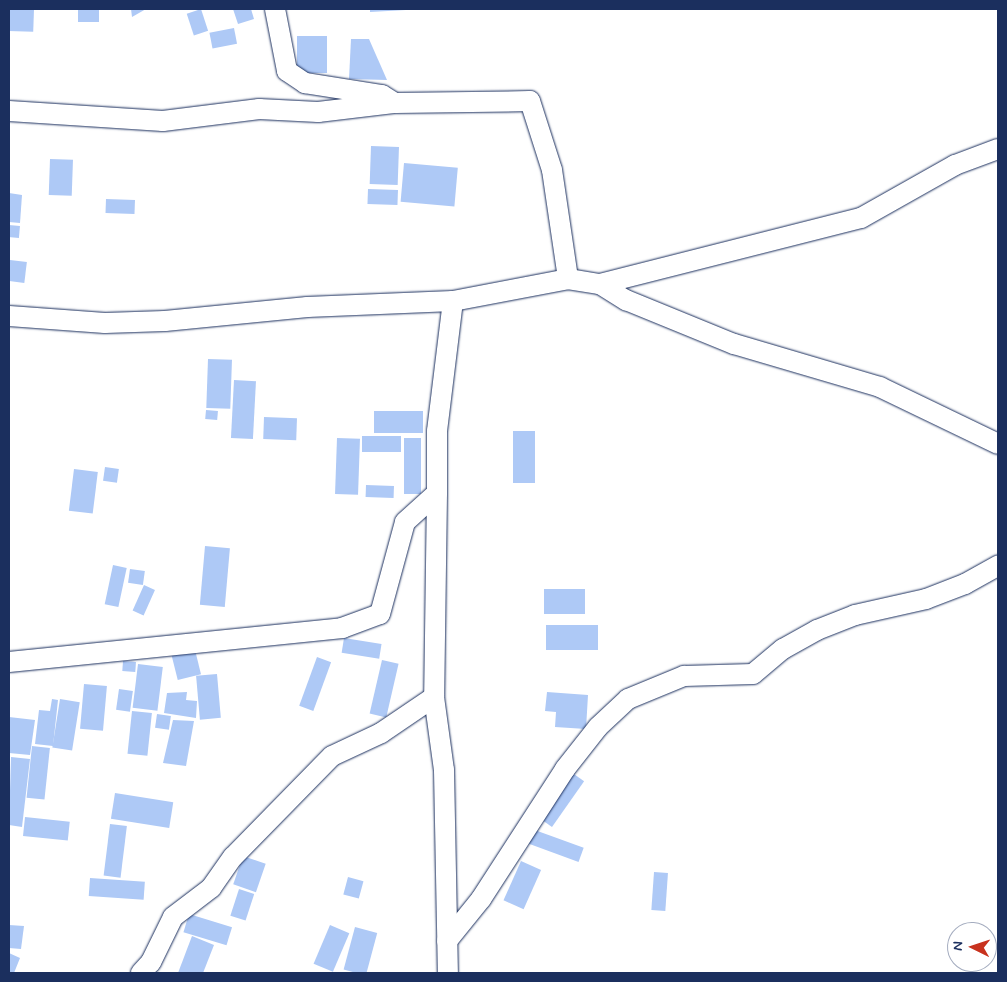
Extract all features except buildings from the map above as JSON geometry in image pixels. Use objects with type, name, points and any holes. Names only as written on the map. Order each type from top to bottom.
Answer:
[{"type":"street","points":[[275,9],[287,71],[305,83],[382,95],[395,103]]},
{"type":"street","points":[[9,111],[162,121],[259,109],[318,112],[395,103],[530,101],[552,170],[568,278]]},
{"type":"street","points":[[600,284],[861,218],[955,165],[998,149]]},
{"type":"street","points":[[9,316],[105,323],[155,321],[308,307],[453,302],[568,278],[600,284],[626,300],[734,344],[880,387],[998,444]]},
{"type":"street","points":[[448,973],[444,770],[434,697],[437,431],[453,302]]},
{"type":"street","points":[[9,662],[342,628],[380,614],[405,522],[437,493]]},
{"type":"street","points":[[447,941],[497,876],[565,769],[598,727],[628,699],[684,676],[753,674],[783,649],[817,630],[855,614],[926,599],[965,584],[998,566]]},
{"type":"street","points":[[141,973],[151,962],[173,917],[211,888],[233,858],[332,756],[381,733],[434,697]]}]
